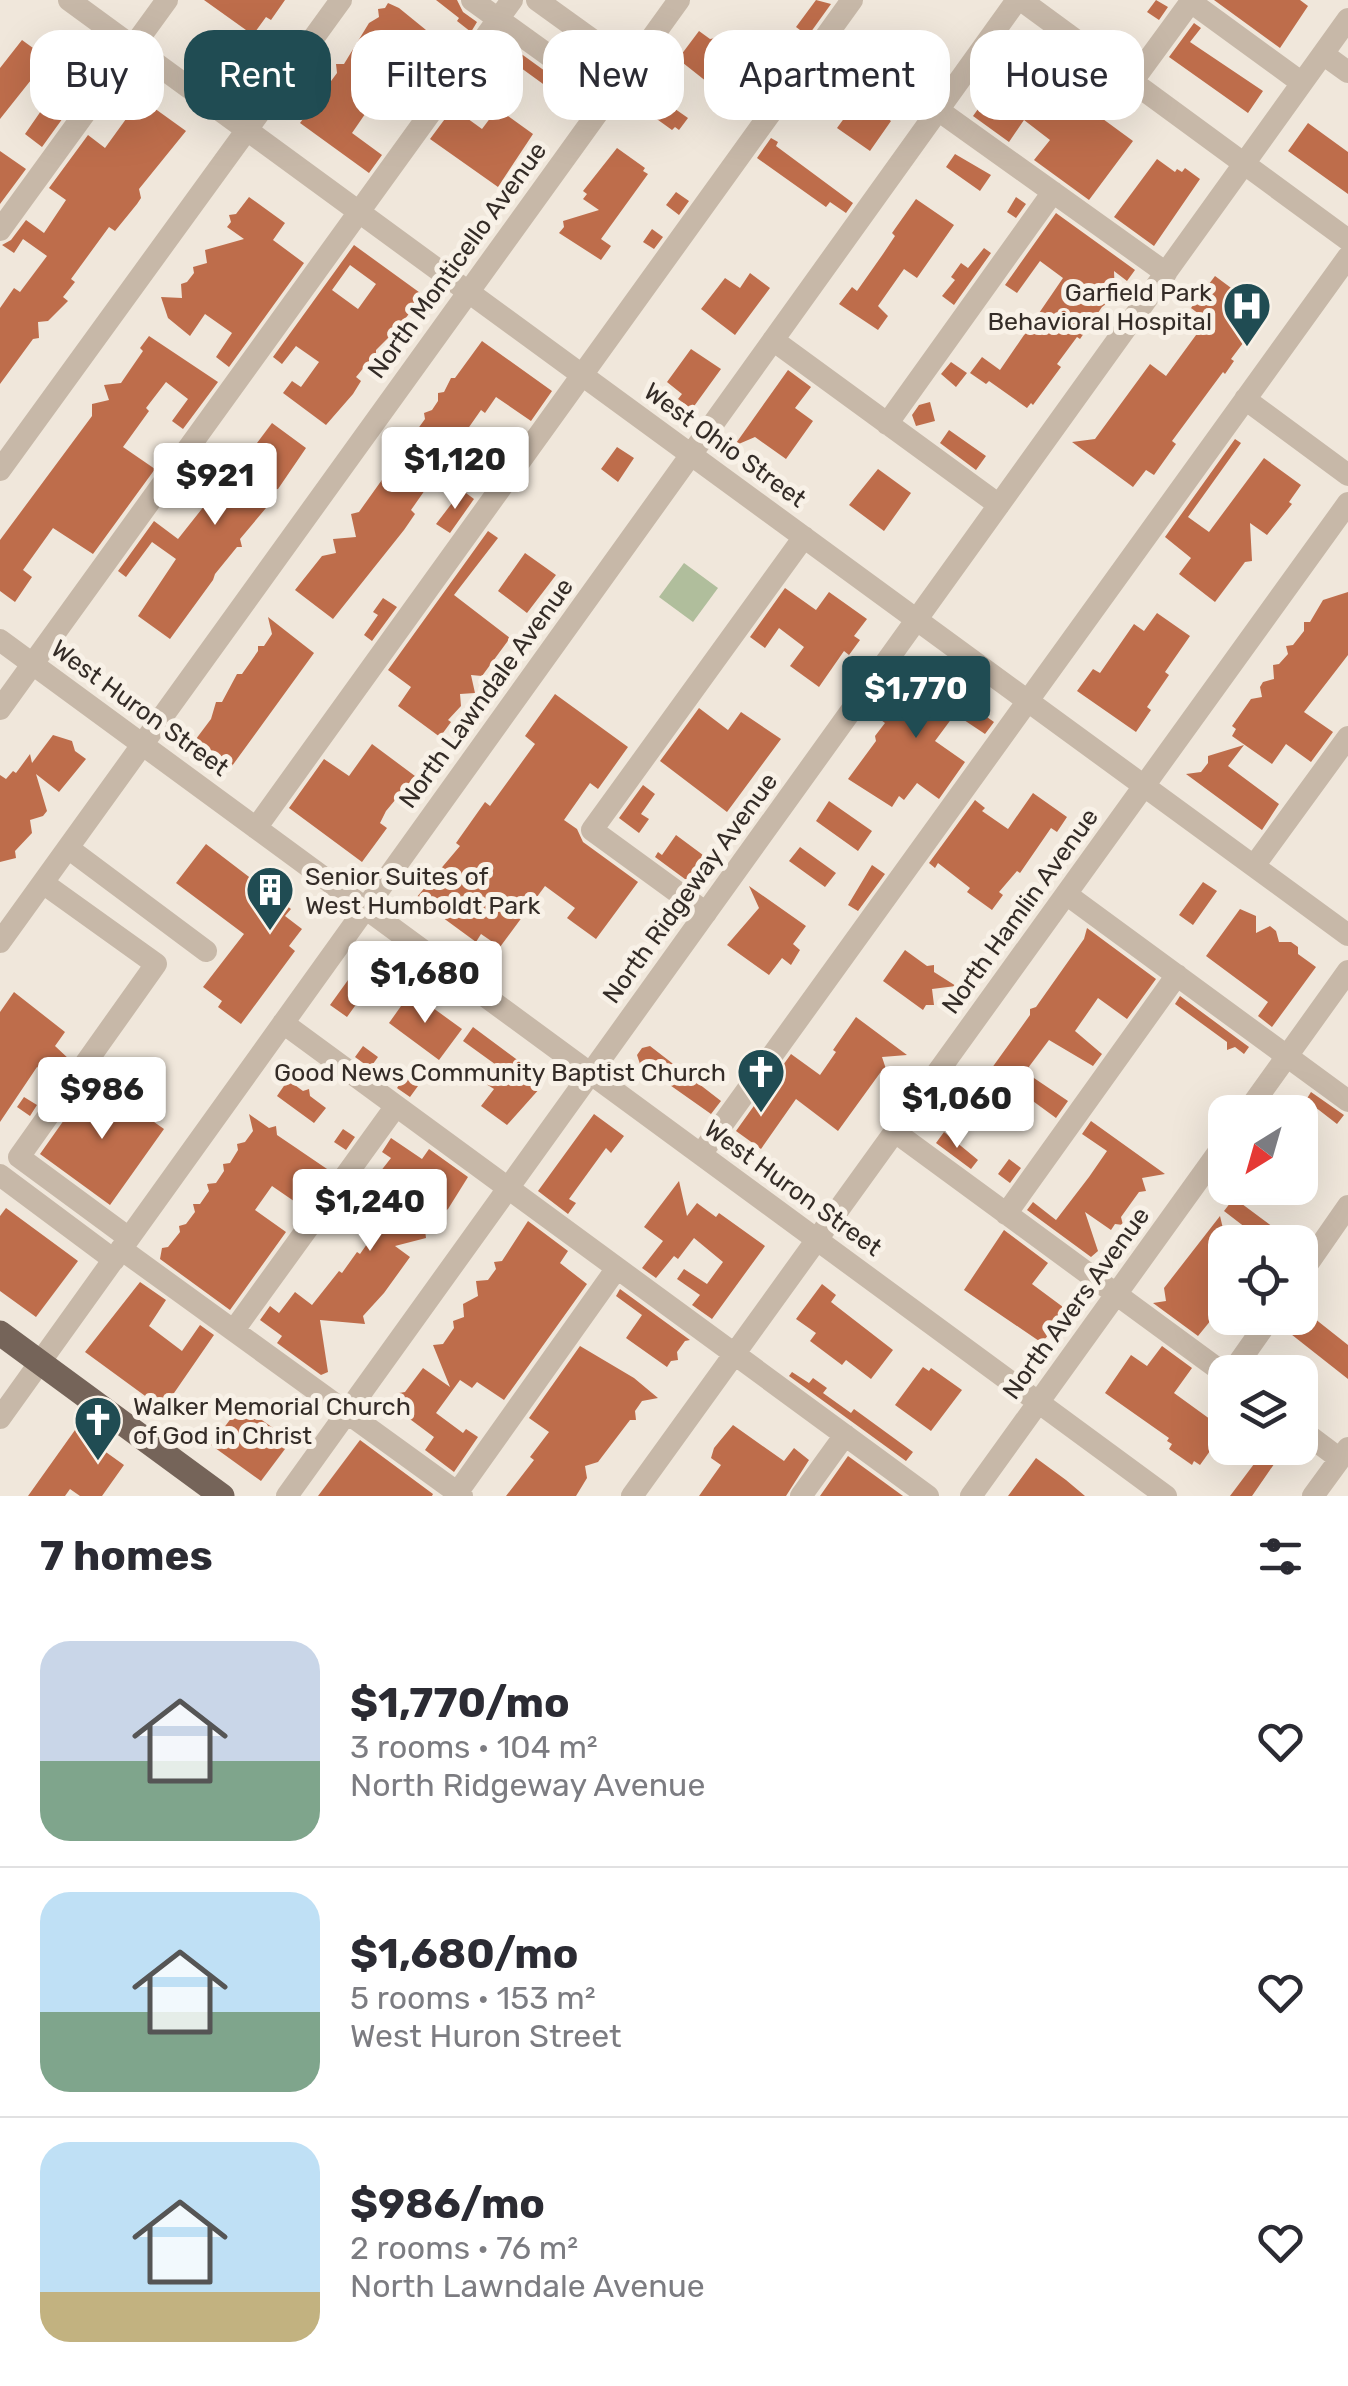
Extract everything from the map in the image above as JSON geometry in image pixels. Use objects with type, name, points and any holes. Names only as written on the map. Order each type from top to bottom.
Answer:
[{"type":"main road","points":[[0,1333],[222,1496]]},
{"type":"street","name":"West Ohio Street","points":[[69,0],[110,30]]},
{"type":"street","points":[[145,30],[166,0]]},
{"type":"street","points":[[0,470],[341,0]]},
{"type":"street","points":[[472,0],[505,10],[543,42]]},
{"type":"street","points":[[537,0],[578,30]]},
{"type":"street","name":"North Monticello Avenue","points":[[657,30],[679,0]]},
{"type":"street","points":[[256,828],[852,0]]},
{"type":"street","points":[[1019,0],[1060,30]]},
{"type":"street","name":"North Lawndale Avenue","points":[[950,94],[1019,0]]},
{"type":"street","points":[[1144,66],[1191,1],[1302,83]]},
{"type":"street","points":[[0,709],[505,10]]},
{"type":"street","name":"North Ridgeway Avenue","points":[[287,1496],[1348,19]]},
{"type":"street","points":[[1322,54],[1348,72]]},
{"type":"street","name":"West Ohio Street","points":[[164,70],[1348,934]]},
{"type":"street","points":[[1144,91],[1348,240]]},
{"type":"street","points":[[950,119],[1166,273]]},
{"type":"street","points":[[0,230],[80,120]]},
{"type":"street","name":"North Monticello Avenue","points":[[0,942],[592,120]]},
{"type":"street","name":"North Lawndale Avenue","points":[[0,1418],[931,120]]},
{"type":"street","points":[[887,424],[1053,192]]},
{"type":"street","points":[[700,1154],[1348,257]]},
{"type":"street","points":[[773,340],[999,506]]},
{"type":"street","points":[[1245,399],[1348,475]]},
{"type":"street","name":"North Hamlin Avenue","points":[[632,1496],[1348,503]]},
{"type":"street","points":[[706,913],[592,830],[804,537]]},
{"type":"street","name":"West Huron Street","points":[[0,640],[1166,1496]]},
{"type":"street","points":[[1254,866],[1348,737]]},
{"type":"street","points":[[68,848],[206,952]]},
{"type":"street","points":[[43,883],[156,964],[19,1157],[121,1249]]},
{"type":"street","points":[[1066,894],[1348,1101]]},
{"type":"street","points":[[1259,1095],[1348,971]]},
{"type":"street","points":[[1006,1214],[1178,976]]},
{"type":"street","points":[[283,1023],[928,1496]]},
{"type":"street","points":[[234,1330],[396,1106]]},
{"type":"street","points":[[895,1132],[1208,1360]]},
{"type":"street","name":"North Avers Avenue","points":[[972,1496],[1208,1167]]},
{"type":"street","points":[[0,1175],[121,1249],[460,1494],[617,1268]]},
{"type":"street","points":[[1318,1249],[1348,1206]]},
{"type":"street","points":[[801,1496],[845,1435]]},
{"type":"street","points":[[1313,1496],[1344,1453],[1318,1439]]},
{"type":"green space","points":[[684,563],[718,588],[693,622],[659,597]]},
{"type":"building","points":[[204,0],[285,0],[271,20],[266,17],[257,30],[246,30]]},
{"type":"building","points":[[436,0],[457,0],[463,12],[477,22],[468,30],[457,21],[459,18]]},
{"type":"building","points":[[816,0],[831,4],[812,30],[796,27]]},
{"type":"building","points":[[1156,0],[1168,7],[1159,20],[1147,12]]},
{"type":"building","points":[[1214,0],[1300,0],[1308,6],[1280,48]]},
{"type":"building","points":[[388,3],[399,8],[426,30],[365,30],[379,17],[378,9]]},
{"type":"building","points":[[1194,23],[1201,28],[1190,42],[1263,91],[1248,113],[1169,57]]},
{"type":"building","points":[[699,31],[704,35],[704,80],[684,64],[684,51]]},
{"type":"building","points":[[22,40],[30,46],[30,81],[0,119],[0,68]]},
{"type":"building","points":[[351,53],[351,120],[361,120],[352,133],[382,155],[369,173],[300,123],[331,120],[331,81],[337,73],[336,64],[344,64]]},
{"type":"building","points":[[523,55],[543,70],[543,84],[523,69]]},
{"type":"building","points":[[164,115],[186,131],[139,189],[141,198],[137,204],[115,231],[109,227],[71,279],[75,282],[63,297],[68,301],[48,321],[38,322],[39,338],[33,339],[0,384],[0,308],[14,288],[20,292],[47,256],[23,239],[14,253],[2,245],[11,240],[26,220],[44,233],[66,200],[49,188],[88,135],[105,148],[125,120],[164,120]]},
{"type":"building","points":[[684,115],[688,118],[679,130],[672,130],[658,120],[684,120]]},
{"type":"building","points":[[35,120],[61,120],[42,147],[25,134]]},
{"type":"building","points":[[444,120],[470,120],[482,129],[489,120],[514,120],[533,134],[498,187],[430,139]]},
{"type":"building","points":[[843,120],[891,121],[870,151],[837,128]]},
{"type":"building","points":[[979,120],[1024,120],[1009,142]]},
{"type":"building","points":[[1024,120],[1104,120],[1133,141],[1089,200],[1034,160],[1050,140]]},
{"type":"building","points":[[1308,123],[1348,152],[1348,194],[1288,151]]},
{"type":"building","points":[[771,138],[778,142],[776,146],[853,203],[846,213],[830,202],[826,207],[757,158]]},
{"type":"building","points":[[617,148],[648,174],[601,239],[611,246],[601,260],[559,233],[563,221],[599,210],[583,199],[587,194],[583,191]]},
{"type":"building","points":[[0,151],[26,169],[0,204]]},
{"type":"building","points":[[955,154],[991,175],[980,191],[946,167]]},
{"type":"building","points":[[1157,159],[1175,172],[1185,168],[1200,179],[1154,246],[1114,217]]},
{"type":"building","points":[[676,192],[689,201],[679,215],[666,205]]},
{"type":"building","points":[[249,197],[285,223],[273,240],[304,263],[229,367],[216,357],[232,333],[205,314],[190,336],[168,318],[161,297],[182,298],[181,284],[194,273],[193,267],[207,263],[205,250],[244,239],[227,227],[231,222],[229,215],[236,214]]},
{"type":"building","points":[[1016,197],[1026,204],[1016,218],[1007,212]]},
{"type":"building","points":[[916,199],[954,225],[917,278],[904,269],[878,306],[888,316],[878,330],[839,304],[852,287],[857,291]]},
{"type":"building","points":[[1056,213],[1135,270],[1127,281],[1114,271],[1115,297],[1102,307],[1080,339],[1077,337],[1057,364],[1061,367],[1027,408],[989,381],[986,384],[970,373],[982,357],[1000,370],[1063,278],[1040,261],[1017,293],[1005,285]]},
{"type":"building","points":[[652,229],[663,237],[654,249],[643,242]]},
{"type":"building","points":[[354,245],[423,295],[376,350],[376,359],[370,360],[356,377],[361,381],[353,394],[326,425],[283,393],[292,381],[301,387],[319,362],[296,346],[282,364],[273,357]],"holes":[[[350,265],[376,284],[358,309],[332,290]]]},
{"type":"building","points":[[984,248],[991,253],[954,305],[942,296],[955,280],[951,277],[961,263],[968,268]]},
{"type":"building","points":[[750,273],[770,288],[735,335],[701,309],[725,278],[740,288]]},
{"type":"building","points":[[1215,276],[1246,299],[1251,291],[1271,306],[1231,359],[1234,361],[1225,374],[1172,441],[1176,444],[1154,475],[1146,470],[1133,487],[1072,442],[1095,439],[1150,364],[1166,376],[1207,320],[1191,308]]},
{"type":"building","points":[[149,336],[218,382],[183,429],[172,421],[188,399],[166,382],[123,447],[155,469],[93,554],[53,528],[23,570],[32,577],[15,602],[0,591],[0,540],[92,416],[92,404],[109,400],[104,385],[121,383]]},
{"type":"building","points":[[482,341],[552,391],[531,421],[496,397],[485,413],[481,410],[411,510],[415,514],[404,530],[333,619],[295,590],[322,556],[336,553],[333,539],[356,537],[351,514],[359,512],[384,477],[384,471],[411,439],[410,432],[417,430],[425,419],[424,413],[438,401],[438,393],[444,392]]},
{"type":"building","points":[[691,349],[721,369],[692,409],[678,399],[682,394],[667,382]]},
{"type":"building","points":[[951,362],[967,373],[956,387],[941,374]]},
{"type":"building","points":[[788,370],[811,387],[795,408],[813,421],[786,459],[755,437],[734,446]]},
{"type":"building","points":[[930,402],[935,421],[916,426],[912,415],[919,405]]},
{"type":"building","points":[[272,423],[306,448],[278,489],[269,490],[271,502],[240,539],[242,547],[237,547],[215,574],[170,639],[138,616],[176,559],[152,542],[126,577],[118,571],[154,521],[178,539],[220,486],[203,473],[215,456],[236,471]]},
{"type":"building","points":[[949,430],[986,456],[976,470],[940,443]]},
{"type":"building","points":[[1235,439],[1241,443],[1188,517],[1209,532],[1264,458],[1301,485],[1289,502],[1292,504],[1267,535],[1250,523],[1252,561],[1245,562],[1215,602],[1179,574],[1191,558],[1165,537]]},
{"type":"building","points":[[617,447],[634,458],[618,482],[601,469]]},
{"type":"building","points":[[490,452],[502,461],[493,474],[481,465]]},
{"type":"building","points":[[878,469],[911,493],[884,531],[849,505]]},
{"type":"building","points":[[462,490],[474,499],[450,533],[436,524]]},
{"type":"building","points":[[488,531],[498,538],[454,595],[510,638],[482,676],[471,675],[475,693],[460,694],[461,706],[440,737],[398,706],[411,687],[388,670]]},
{"type":"building","points":[[525,553],[556,575],[527,613],[498,591]]},
{"type":"building","points":[[785,588],[816,610],[829,592],[867,619],[854,636],[860,640],[849,655],[844,651],[819,687],[790,666],[804,647],[779,628],[765,648],[750,637]]},
{"type":"building","points":[[1348,592],[1348,655],[1304,712],[1333,732],[1311,762],[1286,744],[1272,764],[1232,736],[1236,729],[1232,726],[1251,699],[1262,697],[1263,682],[1274,679],[1273,665],[1288,654],[1286,646],[1293,645],[1304,631],[1304,622],[1310,622],[1323,600]]},
{"type":"building","points":[[383,598],[397,607],[372,641],[364,635],[378,615],[373,612]]},
{"type":"building","points":[[1157,613],[1190,636],[1165,672],[1169,675],[1147,707],[1151,710],[1136,732],[1077,691],[1093,669],[1100,673],[1134,624],[1144,631]]},
{"type":"building","points":[[268,617],[314,653],[232,766],[196,739],[211,719],[216,702],[222,702],[237,674],[242,674],[258,646],[264,646],[272,634]]},
{"type":"building","points":[[925,667],[967,696],[964,701],[994,722],[985,734],[955,714],[935,741],[965,762],[939,799],[917,783],[904,800],[899,796],[892,807],[848,779],[876,741],[875,736],[885,723],[881,720]]},
{"type":"building","points":[[555,694],[628,747],[598,789],[590,783],[564,820],[577,829],[583,842],[638,882],[596,939],[567,918],[575,908],[545,886],[500,947],[481,934],[476,942],[416,898],[460,846],[456,843],[485,802],[490,806],[535,744],[525,736]]},
{"type":"building","points":[[699,708],[728,730],[741,712],[781,739],[727,812],[660,761]]},
{"type":"building","points":[[53,735],[72,741],[75,751],[86,759],[59,792],[36,774],[47,811],[30,820],[32,833],[15,851],[16,858],[0,862],[0,775],[6,779],[13,771],[16,773],[30,754],[32,763]]},
{"type":"building","points":[[372,744],[415,776],[386,811],[380,823],[387,828],[362,862],[289,808],[324,759],[349,776]]},
{"type":"building","points":[[1244,745],[1228,766],[1279,804],[1262,830],[1186,774],[1201,772],[1208,756]]},
{"type":"building","points":[[643,785],[655,794],[641,814],[649,819],[639,833],[619,818]]},
{"type":"building","points":[[1033,793],[1067,817],[1057,832],[1051,828],[1020,873],[1017,871],[999,892],[1003,895],[992,910],[938,863],[935,868],[929,863],[975,800],[985,808],[982,811],[1008,829]]},
{"type":"building","points":[[829,801],[872,831],[858,851],[816,821]]},
{"type":"building","points":[[676,835],[707,858],[689,882],[655,857],[658,852],[662,855]]},
{"type":"building","name":"Senior Suites of West Humboldt Park","points":[[206,844],[291,909],[285,916],[302,929],[289,946],[295,951],[241,1024],[218,1007],[222,1001],[203,987],[244,934],[176,883]]},
{"type":"building","points":[[800,847],[836,873],[825,887],[789,861]]},
{"type":"building","points":[[872,865],[885,874],[858,911],[848,905]]},
{"type":"building","points":[[1203,882],[1217,891],[1193,925],[1179,915]]},
{"type":"building","points":[[749,886],[806,926],[793,944],[800,950],[791,965],[782,958],[769,975],[727,945],[759,908]]},
{"type":"building","points":[[1240,909],[1256,916],[1256,933],[1270,926],[1279,942],[1291,942],[1298,947],[1298,954],[1316,967],[1272,1027],[1258,1016],[1268,1002],[1206,956]]},
{"type":"building","points":[[1087,928],[1156,979],[1127,1019],[1098,998],[1075,1031],[1102,1054],[1093,1066],[1049,1040],[1025,1072],[1068,1101],[1056,1118],[1026,1096],[1013,1116],[976,1090],[1030,1015],[1030,1009],[1036,1007],[1084,939]]},
{"type":"building","points":[[905,950],[927,966],[934,965],[934,972],[956,986],[932,989],[934,1005],[926,1005],[923,1010],[883,981]]},
{"type":"building","points":[[369,951],[386,963],[347,1017],[330,1005]]},
{"type":"building","points":[[14,992],[65,1032],[55,1046],[70,1060],[56,1079],[37,1067],[0,1122],[0,1012]]},
{"type":"building","points":[[411,992],[462,1029],[439,1060],[389,1023]]},
{"type":"building","points":[[1180,996],[1249,1047],[1244,1054],[1235,1047],[1227,1050],[1227,1042],[1175,1004]]},
{"type":"building","points":[[856,1017],[907,1055],[882,1057],[887,1072],[880,1073],[838,1131],[796,1099],[761,1149],[736,1131],[791,1054],[820,1075]]},
{"type":"building","points":[[473,1027],[543,1079],[541,1087],[507,1125],[481,1106],[494,1089],[486,1084],[499,1067],[463,1041]]},
{"type":"building","points":[[363,1046],[378,1057],[370,1068],[355,1057]]},
{"type":"building","points":[[650,1046],[721,1101],[711,1114],[640,1064],[637,1055]]},
{"type":"building","points":[[405,1076],[418,1086],[410,1097],[397,1088]]},
{"type":"building","points":[[93,1079],[164,1129],[110,1205],[40,1154]]},
{"type":"building","points":[[288,1080],[303,1091],[309,1089],[310,1096],[326,1108],[314,1123],[277,1096]]},
{"type":"building","points":[[24,1097],[37,1105],[30,1116],[17,1107]]},
{"type":"building","points":[[1318,1097],[1344,1115],[1337,1124],[1318,1109]]},
{"type":"building","points":[[249,1114],[269,1128],[276,1126],[277,1135],[330,1171],[304,1208],[272,1186],[255,1210],[286,1232],[230,1310],[160,1259],[162,1248],[168,1247],[180,1232],[179,1226],[186,1224],[195,1212],[193,1204],[200,1204],[209,1191],[207,1184],[216,1183],[224,1171],[223,1164],[230,1163],[238,1150],[237,1144],[245,1142],[253,1131]]},
{"type":"building","points":[[594,1114],[624,1136],[611,1153],[606,1148],[569,1199],[576,1203],[568,1214],[538,1191]]},
{"type":"building","points":[[1091,1121],[1165,1174],[1142,1178],[1146,1191],[1139,1192],[1121,1217],[1123,1225],[1115,1224],[1111,1230],[1085,1212],[1098,1251],[1091,1257],[1027,1210],[1033,1202],[1056,1220],[1089,1177],[1107,1151],[1082,1134]]},
{"type":"building","points":[[343,1129],[355,1137],[346,1150],[334,1142]]},
{"type":"building","points":[[944,1132],[978,1160],[971,1169],[936,1143]]},
{"type":"building","points":[[391,1138],[422,1159],[429,1149],[468,1177],[448,1209],[437,1217],[422,1206],[426,1238],[395,1246],[410,1257],[363,1316],[365,1324],[320,1320],[328,1372],[321,1375],[277,1343],[282,1336],[260,1320],[270,1306],[279,1313],[295,1292],[312,1305],[339,1271],[342,1273],[357,1252],[360,1254],[381,1224],[347,1200],[356,1187],[400,1214],[413,1194],[380,1172],[391,1158],[382,1152]]},
{"type":"building","points":[[1009,1159],[1021,1168],[1010,1183],[998,1174]]},
{"type":"building","points":[[679,1181],[687,1216],[697,1203],[716,1217],[719,1213],[765,1246],[712,1319],[692,1305],[700,1295],[677,1279],[684,1269],[707,1284],[723,1262],[694,1238],[656,1278],[642,1268],[663,1241],[644,1227]]},
{"type":"building","points":[[1229,1205],[1243,1205],[1270,1225],[1242,1225],[1224,1211]]},
{"type":"building","points":[[6,1208],[78,1261],[36,1317],[0,1291],[0,1216]]},
{"type":"building","points":[[528,1221],[568,1251],[560,1263],[587,1284],[504,1400],[477,1382],[472,1388],[460,1380],[436,1413],[463,1433],[466,1429],[478,1437],[454,1472],[425,1450],[434,1437],[395,1408],[401,1400],[399,1393],[405,1392],[423,1368],[450,1387],[433,1345],[443,1344],[454,1328],[453,1321],[464,1317],[463,1304],[478,1296],[476,1281],[488,1280],[496,1269],[494,1262],[502,1261]]},
{"type":"building","points":[[1004,1230],[1048,1263],[1032,1284],[1067,1310],[1042,1343],[964,1290]]},
{"type":"building","points":[[1208,1231],[1208,1324],[1198,1336],[1153,1303],[1166,1301],[1164,1288]]},
{"type":"building","points":[[140,1282],[166,1300],[149,1326],[182,1351],[200,1325],[214,1335],[163,1409],[85,1352]]},
{"type":"building","points":[[822,1284],[836,1295],[831,1302],[893,1350],[871,1379],[846,1360],[842,1365],[810,1341],[816,1333],[796,1319]]},
{"type":"building","points":[[620,1289],[690,1340],[677,1352],[678,1360],[667,1367],[626,1338],[642,1315],[616,1296]]},
{"type":"building","points":[[1318,1321],[1348,1345],[1348,1379],[1318,1355],[1292,1335],[1318,1335]]},
{"type":"building","points":[[580,1346],[634,1378],[658,1398],[642,1401],[635,1411],[636,1420],[630,1420],[598,1462],[585,1466],[587,1478],[576,1496],[506,1496],[534,1460],[530,1457],[549,1432],[529,1418]]},
{"type":"building","points":[[1162,1346],[1192,1368],[1174,1393],[1208,1418],[1208,1454],[1200,1465],[1194,1461],[1192,1465],[1169,1449],[1169,1438],[1105,1393],[1131,1355],[1147,1366]]},
{"type":"building","points":[[923,1367],[929,1371],[931,1368],[962,1390],[931,1431],[895,1405]]},
{"type":"building","points":[[792,1372],[809,1383],[813,1378],[827,1388],[823,1393],[851,1413],[854,1409],[913,1452],[906,1461],[789,1376]]},
{"type":"building","points":[[241,1405],[291,1441],[261,1481],[211,1445]]},
{"type":"building","points":[[733,1425],[784,1461],[794,1448],[809,1460],[786,1496],[699,1496],[721,1465],[711,1458],[714,1448]]},
{"type":"building","points":[[75,1430],[124,1465],[102,1496],[80,1496],[70,1489],[65,1496],[28,1496]]},
{"type":"building","points":[[360,1440],[433,1494],[432,1496],[318,1496]]},
{"type":"building","points":[[848,1456],[903,1496],[820,1496]]},
{"type":"building","points":[[1036,1458],[1066,1480],[1085,1496],[1008,1496]]},
{"type":"building","points":[[1253,1465],[1273,1465],[1252,1496],[1230,1496]]},
{"type":"place","name":"Garfield Park Behavioral Hospital","points":[[1247,348]]},
{"type":"place","name":"Senior Suites of West Humboldt Park","points":[[270,932]]},
{"type":"place","name":"Good News Community Baptist Church","points":[[761,1114]]},
{"type":"place","name":"Walker Memorial Church of God in Christ","points":[[98,1462]]}]
